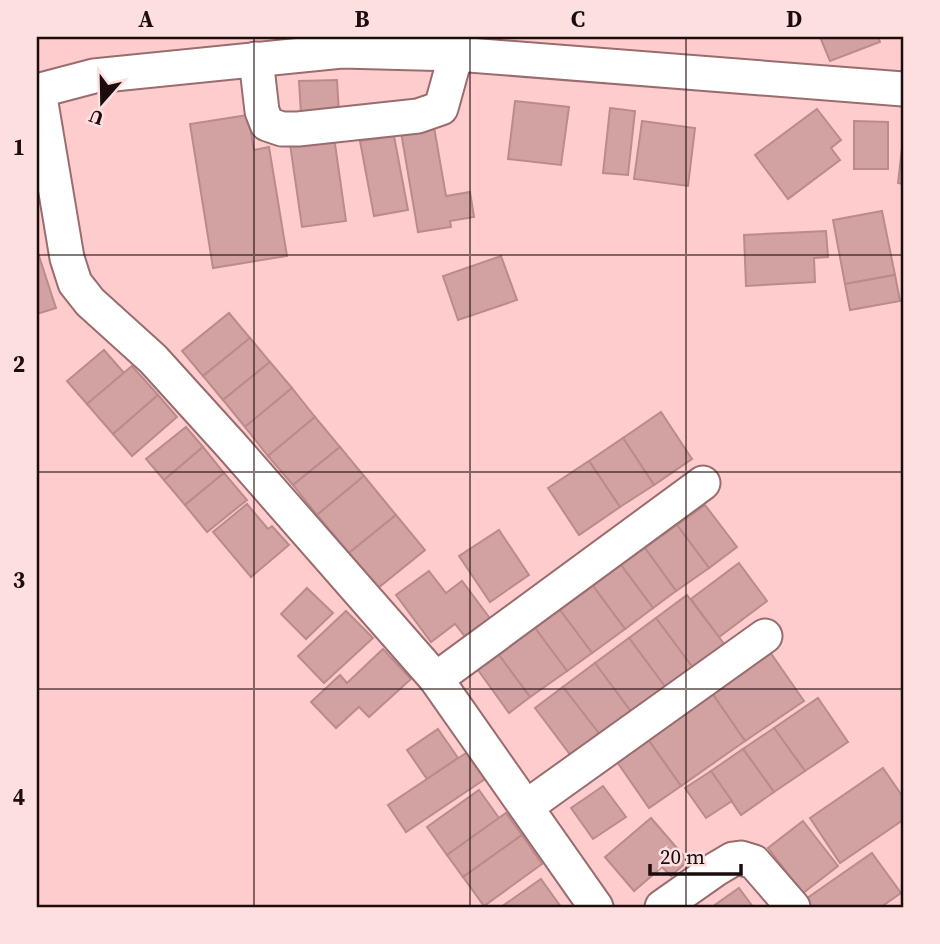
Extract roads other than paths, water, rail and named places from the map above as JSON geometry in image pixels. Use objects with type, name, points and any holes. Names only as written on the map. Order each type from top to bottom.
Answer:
[{"type":"street","points":[[596,907],[436,679],[153,359],[90,302],[75,283],[67,258],[38,91],[94,76],[342,51],[456,54],[903,89]]},
{"type":"street","points":[[257,59],[262,111],[267,124],[298,130],[431,113],[441,108],[456,54]]},
{"type":"street","points":[[436,679],[703,483]]},
{"type":"street","points":[[526,807],[765,636]]},
{"type":"street","points":[[662,907],[716,869],[733,859],[741,858],[754,862],[793,907]]}]
